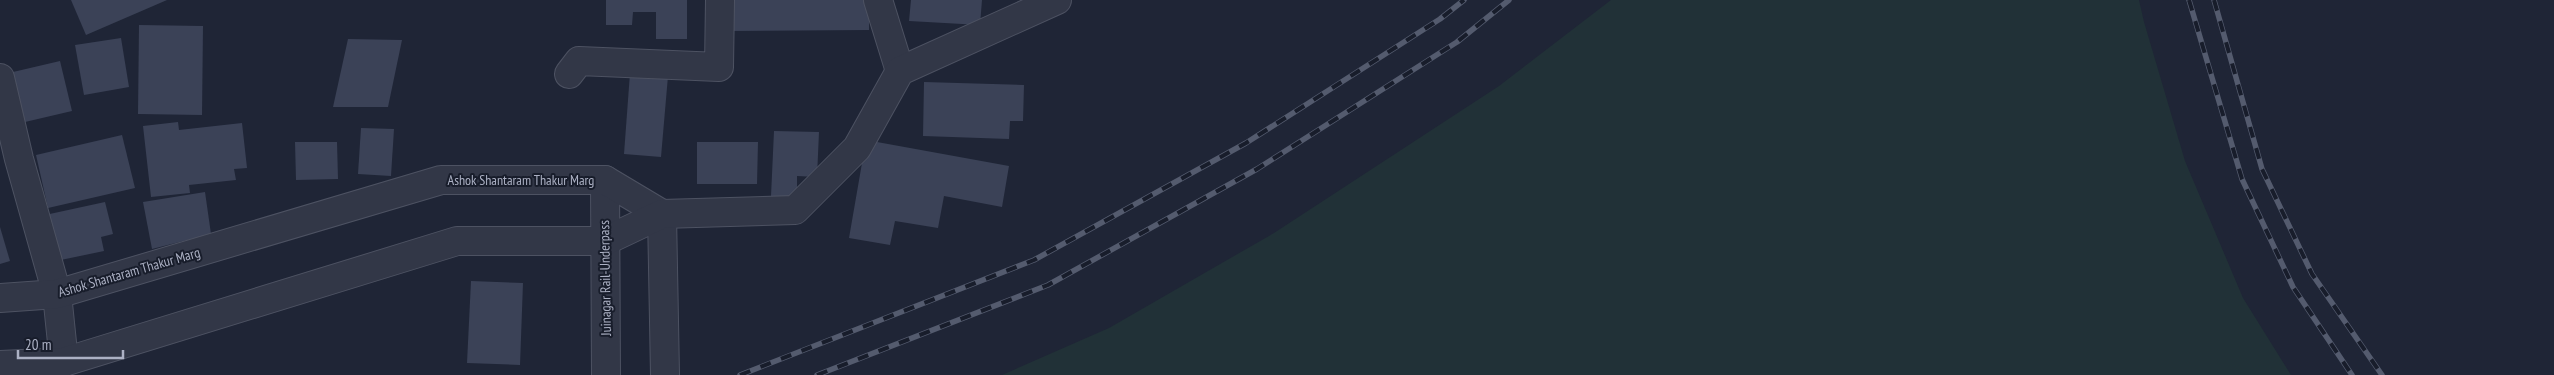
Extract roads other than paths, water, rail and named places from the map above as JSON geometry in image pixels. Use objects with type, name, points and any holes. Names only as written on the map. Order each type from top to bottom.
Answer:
[{"type":"street","points":[[569,74],[579,61],[719,67],[720,0]]},
{"type":"street","points":[[878,0],[900,72]]},
{"type":"street","points":[[0,365],[64,362],[456,241],[605,241],[662,214],[796,210],[857,148],[900,72],[1057,0]]},
{"type":"street","points":[[0,78],[19,160],[57,294],[64,362]]},
{"type":"street","name":"Ashok Shantaram Thakur Marg","points":[[0,298],[57,294],[441,180],[604,180],[662,214]]},
{"type":"street","name":"Juinagar Rail-Underpass","points":[[604,180],[606,375]]},
{"type":"street","points":[[662,214],[665,375]]},
{"type":"railway","points":[[740,375],[1034,260],[1246,143],[1440,19],[1464,0]]},
{"type":"railway","points":[[817,375],[1048,285],[1257,169],[1457,42],[1509,0]]},
{"type":"railway","points":[[2189,0],[2242,179],[2293,287],[2352,375]]},
{"type":"railway","points":[[2214,0],[2262,169],[2312,274],[2382,375]]}]
